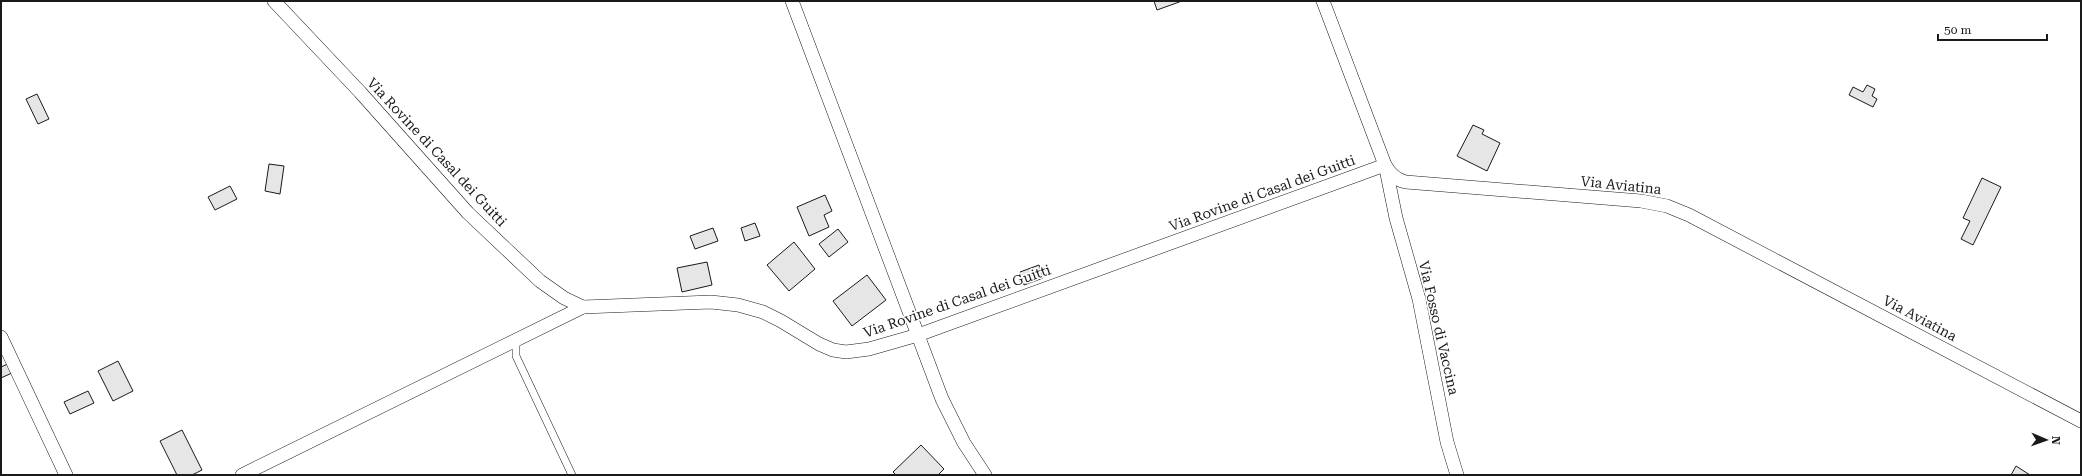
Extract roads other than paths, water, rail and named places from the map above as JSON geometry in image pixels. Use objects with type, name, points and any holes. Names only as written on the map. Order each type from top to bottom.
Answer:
[{"type":"street","name":"Via Rovine di Casal dei Guitti","points":[[274,1],[360,92],[468,213],[547,287],[583,307],[726,302],[763,312],[819,344],[833,350],[846,352],[869,349],[918,335],[1385,165]]},
{"type":"street","points":[[792,1],[949,417],[968,451],[985,475]]},
{"type":"street","name":"Via Aviatina","points":[[1323,1],[1385,165],[1394,178],[1406,182],[1641,201],[1674,208],[1696,218],[2081,421]]},
{"type":"street","name":"Via Fosso di Vaccina","points":[[1385,165],[1398,225],[1419,299],[1447,442],[1457,475]]},
{"type":"street","points":[[242,475],[583,307]]},
{"type":"street","points":[[1,337],[66,475]]},
{"type":"lane","points":[[516,341],[516,356],[572,475]]}]
